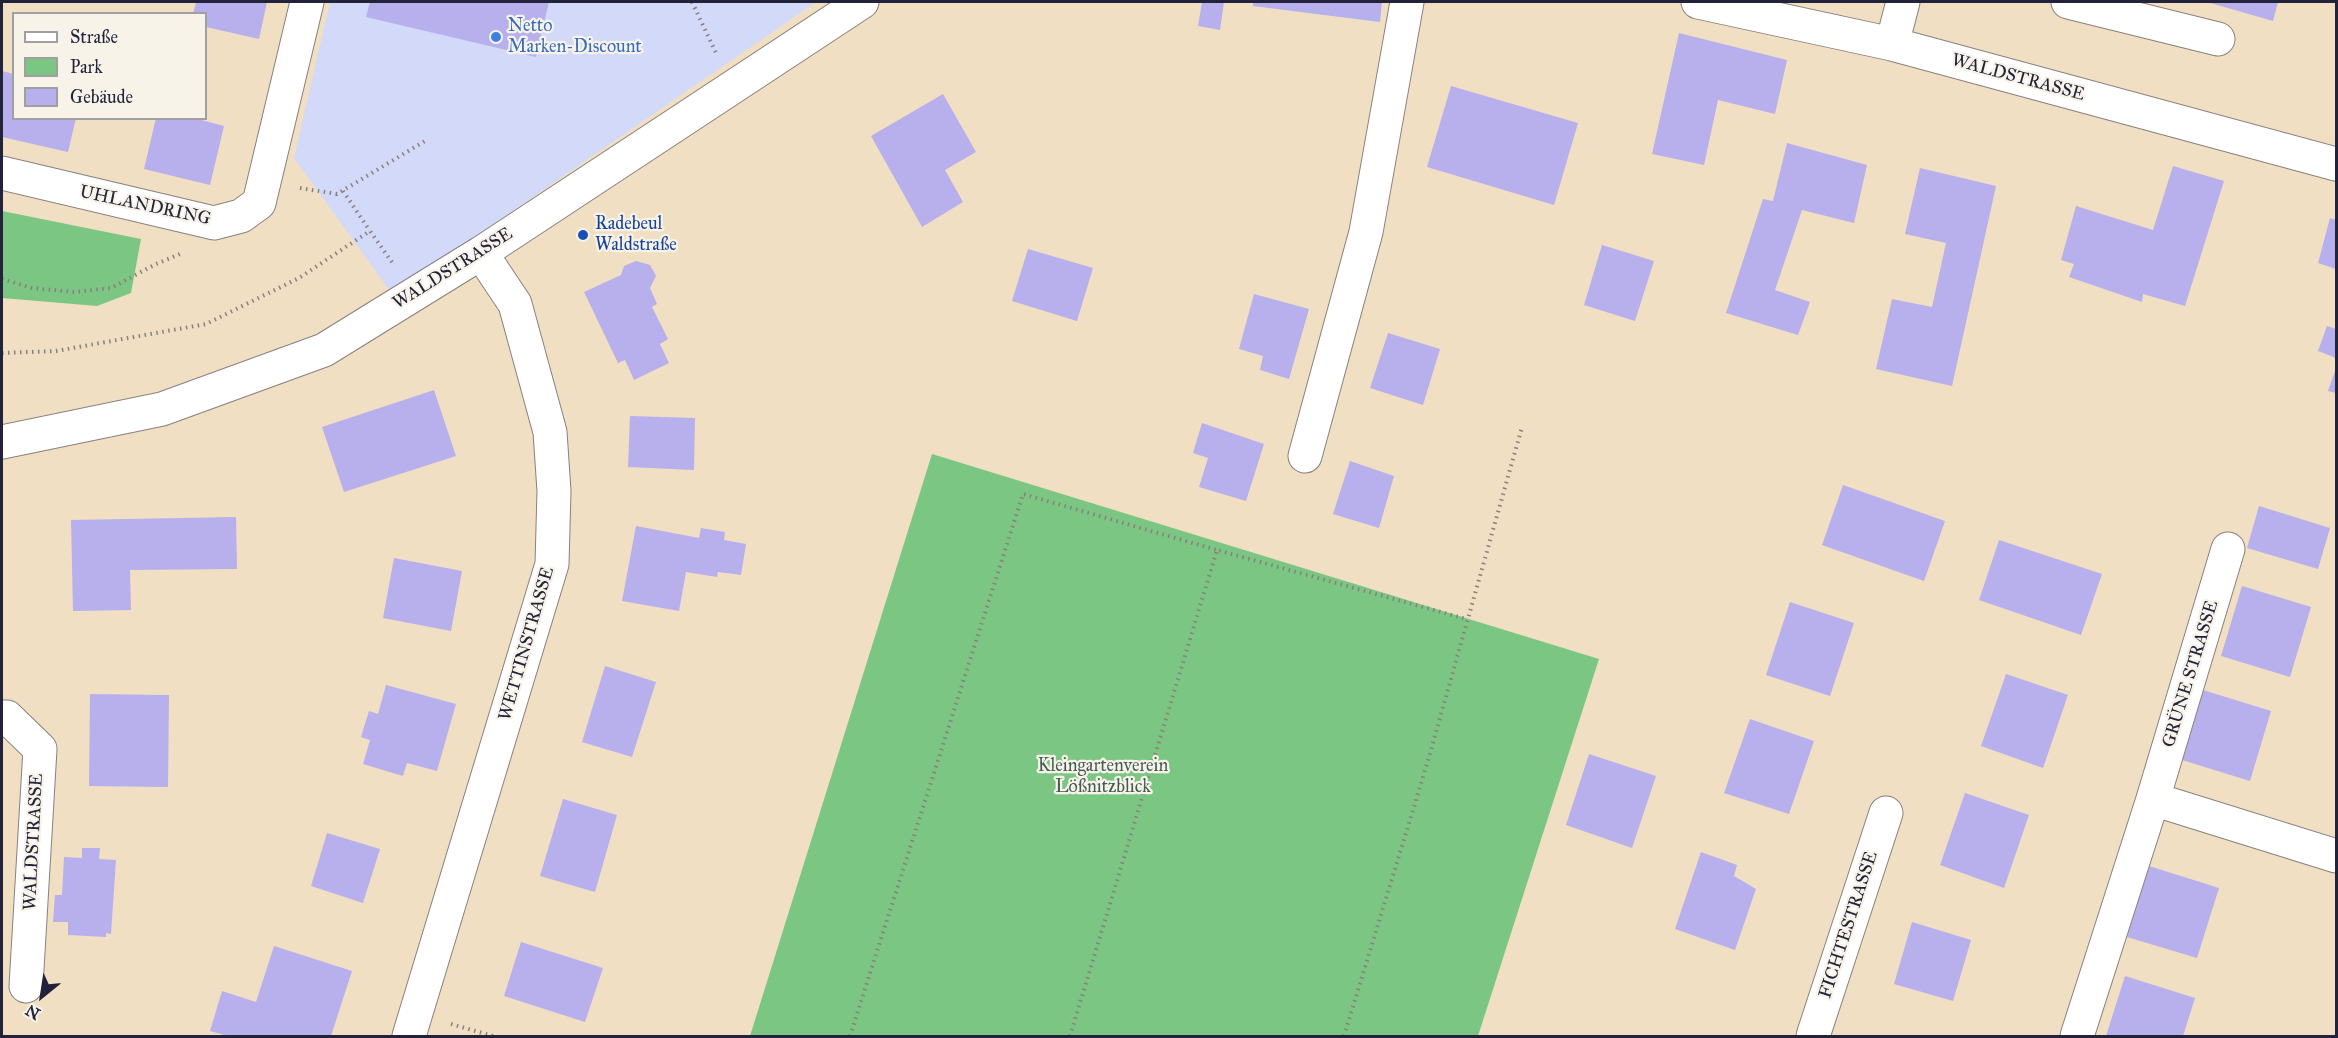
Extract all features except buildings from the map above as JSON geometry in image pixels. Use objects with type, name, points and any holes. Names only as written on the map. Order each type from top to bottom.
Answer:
[{"type":"street","name":"UHLANDRING","points":[[2,173],[214,223],[241,216],[259,203],[307,2]]},
{"type":"street","name":"WALDSTRASSE","points":[[2,442],[162,409],[324,350],[481,253],[862,2]]},
{"type":"street","points":[[1305,456],[1366,232],[1407,2]]},
{"type":"street","name":"WALDSTRASSE","points":[[1698,2],[1892,44],[2337,164]]},
{"type":"street","points":[[1892,44],[1904,2]]},
{"type":"street","points":[[2068,2],[2218,39]]},
{"type":"street","name":"WETTINSTRASSE","points":[[409,1036],[552,564],[554,491],[550,432],[515,304],[481,253]]},
{"type":"street","name":"GRÜNE STRASSE","points":[[2077,1036],[2153,799],[2228,549]]},
{"type":"street","name":"WALDSTRASSE","points":[[2,717],[7,717],[40,749],[27,986]]},
{"type":"street","points":[[2153,799],[2337,856]]},
{"type":"street","name":"FICHTESTRASSE","points":[[1813,1036],[1886,813]]},
{"type":"path","points":[[692,2],[730,89]]},
{"type":"path","points":[[299,188],[337,194],[426,141]]},
{"type":"path","points":[[344,191],[399,272]]},
{"type":"path","points":[[2,279],[32,288],[75,292],[111,288],[156,264],[200,246],[214,223]]},
{"type":"path","points":[[2,353],[56,351],[206,324],[299,278],[370,231]]},
{"type":"path","points":[[1344,1036],[1427,764],[1522,427]]},
{"type":"path","points":[[850,1036],[1023,494],[1467,619]]},
{"type":"path","points":[[1070,1036],[1217,550]]},
{"type":"shaded area","points":[[330,2],[816,2],[392,294],[294,158]]},
{"type":"green space","points":[[2,211],[141,239],[131,293],[97,306],[2,298]]},
{"type":"green space","name":"Kleingartenverein Lößnitzblick","points":[[932,454],[1599,659],[1478,1036],[750,1036]]},
{"type":"place","name":"Netto Marken-Discount","points":[[496,37]]},
{"type":"place","name":"Radebeul Waldstraße","points":[[583,235]]}]
